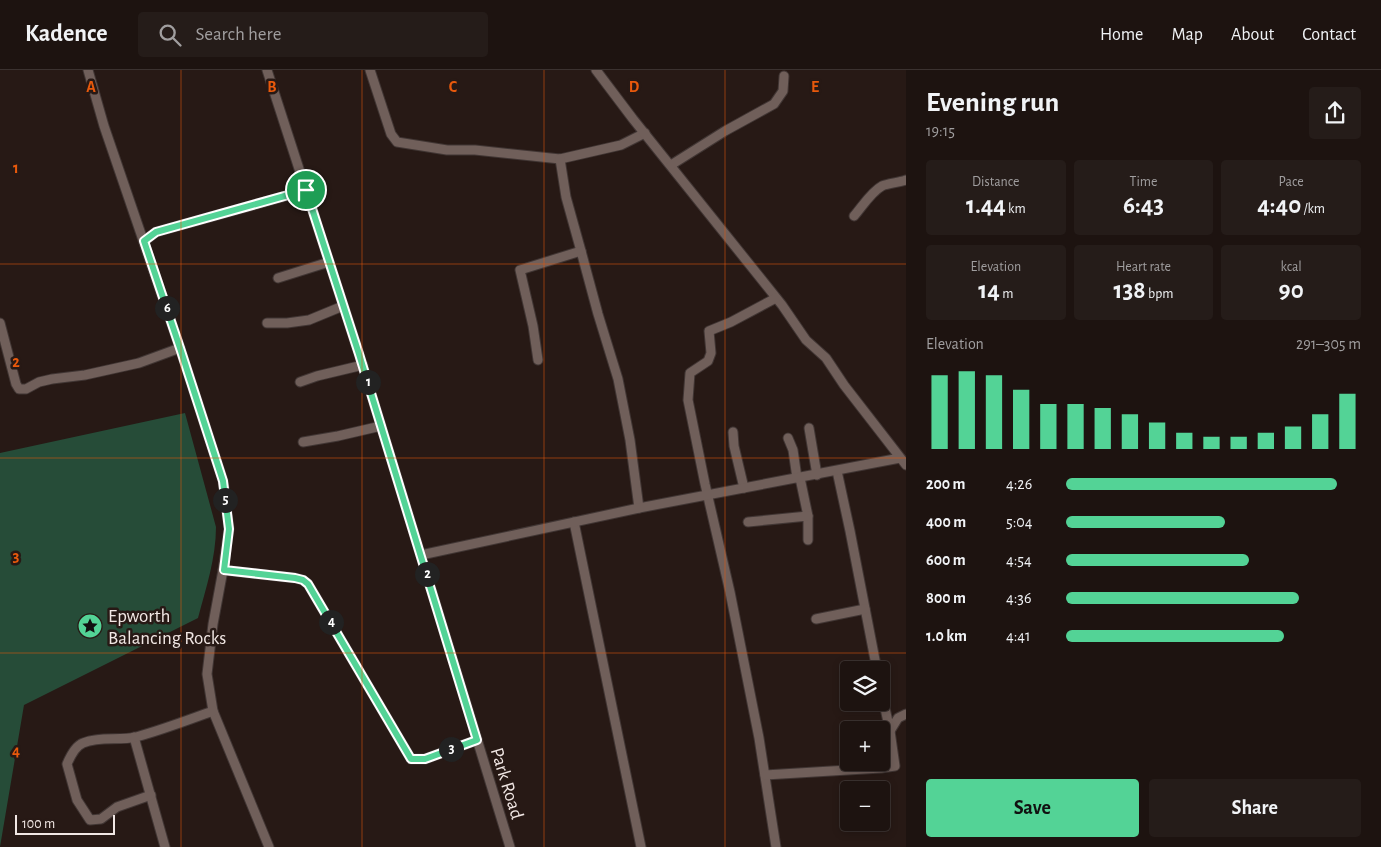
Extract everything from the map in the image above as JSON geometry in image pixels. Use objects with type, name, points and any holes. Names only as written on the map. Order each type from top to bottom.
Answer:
[{"type":"street","points":[[88,70],[104,126],[180,348],[223,481],[229,529],[224,570],[212,624],[207,674],[213,711],[269,847]]},
{"type":"street","name":"Park Road","points":[[267,70],[363,365],[510,847]]},
{"type":"street","points":[[370,70],[391,134],[397,142],[447,150],[475,150],[560,159],[621,146],[645,133]]},
{"type":"street","points":[[421,555],[707,494],[837,471],[903,462],[844,385],[826,358],[806,340],[776,298],[596,70]]},
{"type":"street","points":[[670,165],[725,131],[774,104],[783,91],[784,76]]},
{"type":"street","points":[[560,159],[566,197],[618,379],[630,440],[639,508]]},
{"type":"street","points":[[854,216],[876,190],[885,185],[906,180]]},
{"type":"street","points":[[144,241],[156,232],[306,190]]},
{"type":"street","points":[[538,360],[533,326],[520,270],[581,251]]},
{"type":"street","points":[[278,278],[329,262]]},
{"type":"street","points":[[776,298],[732,322],[709,331],[711,352],[708,360],[690,373],[688,400],[707,494],[730,592],[765,774],[776,847]]},
{"type":"street","points":[[267,323],[309,320],[343,306]]},
{"type":"street","points":[[0,323],[19,389],[26,389],[39,382],[52,379],[85,376],[139,363],[180,348]]},
{"type":"street","points":[[300,382],[363,365]]},
{"type":"street","points":[[304,442],[381,426]]},
{"type":"street","points":[[809,428],[817,475]]},
{"type":"street","points":[[733,432],[734,446],[744,488]]},
{"type":"street","points":[[788,438],[793,450],[808,516],[808,540]]},
{"type":"street","points":[[837,471],[875,661]]},
{"type":"street","points":[[748,522],[808,516]]},
{"type":"street","points":[[574,522],[641,847]]},
{"type":"street","points":[[224,570],[295,578],[303,580],[308,584],[411,759],[425,759],[477,740]]},
{"type":"street","points":[[816,619],[865,609]]},
{"type":"street","points":[[150,795],[117,807],[101,820],[90,820],[77,800],[67,764],[81,744],[104,738],[134,738],[213,711]]},
{"type":"street","points":[[890,767],[895,766],[890,731],[898,718],[906,714]]},
{"type":"street","points":[[134,738],[165,847]]},
{"type":"street","points":[[765,774],[840,770]]},
{"type":"green space","name":"Epworth Balancing Rocks","points":[[185,413],[216,527],[212,562],[198,618],[24,705],[0,847],[0,453]]},
{"type":"place","name":"Epworth Balancing Rocks","points":[[90,626]]},
{"type":"route","points":[[306,190],[359,354],[477,740],[425,759],[411,759],[308,584],[303,580],[295,578],[224,570],[229,529],[223,481],[144,241],[156,232],[306,190]]}]
